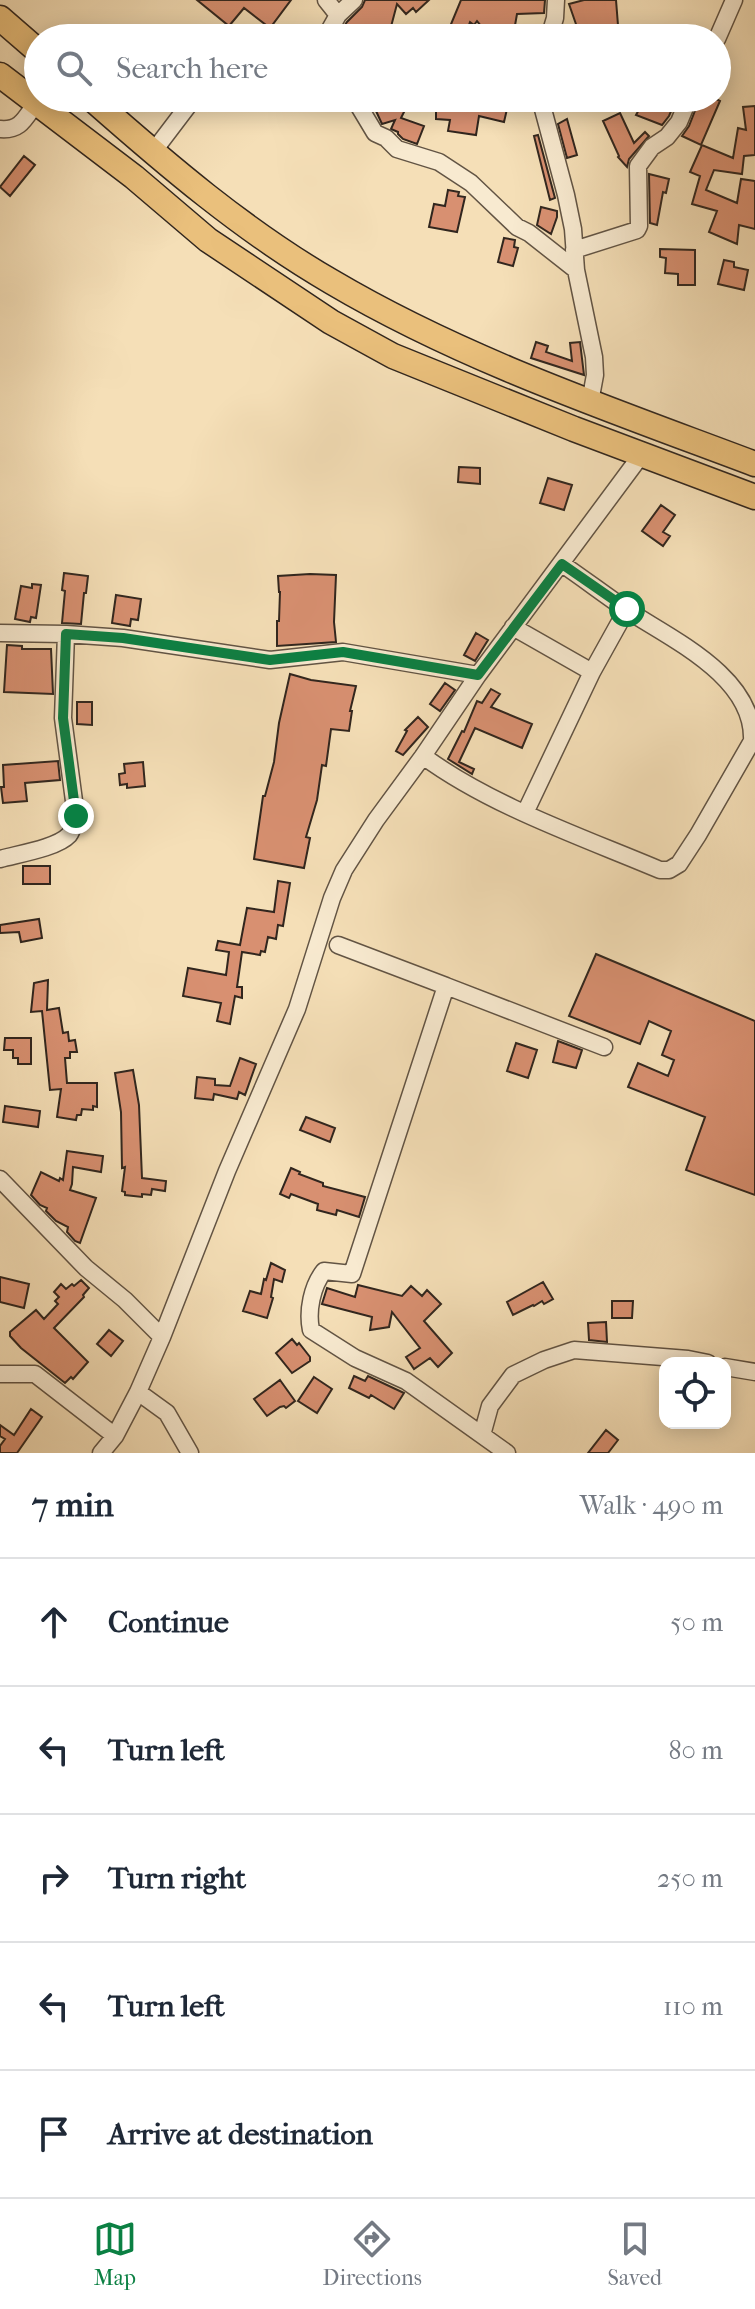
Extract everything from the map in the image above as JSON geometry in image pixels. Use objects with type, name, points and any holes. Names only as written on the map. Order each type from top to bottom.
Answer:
[{"type":"highway","points":[[0,18],[24,39]]},
{"type":"highway","points":[[0,75],[24,94]]},
{"type":"highway","points":[[48,112],[134,177],[208,240],[331,322],[393,356],[755,497]]},
{"type":"highway","points":[[107,112],[194,186],[263,239],[393,316],[462,349],[590,402],[755,464]]},
{"type":"street","points":[[326,0],[338,15]]},
{"type":"street","points":[[333,24],[354,0]]},
{"type":"street","points":[[553,24],[556,0]]},
{"type":"street","points":[[724,24],[734,0]]},
{"type":"street","points":[[0,129],[11,130],[29,112]]},
{"type":"street","points":[[153,152],[183,112]]},
{"type":"street","points":[[362,112],[375,133],[386,138],[397,149],[439,162],[471,183],[517,227],[576,270]]},
{"type":"street","points":[[544,112],[566,195],[576,270],[594,357],[595,375],[590,402]]},
{"type":"street","points":[[574,250],[637,230],[638,166],[652,147],[667,137],[683,112]]},
{"type":"street","points":[[101,1453],[115,1436],[162,1337],[227,1171],[297,1009],[344,870],[478,675],[642,454]]},
{"type":"street","points":[[423,756],[449,775],[525,813],[660,870],[669,870],[679,864],[752,741],[753,728],[748,711],[733,687],[700,655],[562,564]]},
{"type":"street","points":[[525,813],[592,672],[627,609]]},
{"type":"street","points":[[513,627],[592,672]]},
{"type":"street","points":[[0,633],[123,638],[270,660],[343,652],[478,675]]},
{"type":"street","points":[[0,859],[48,846],[69,836],[76,816],[63,718],[66,634]]},
{"type":"street","points":[[338,945],[604,1047]]},
{"type":"street","points":[[446,986],[352,1274],[324,1271],[317,1279],[308,1317],[311,1330],[355,1358],[406,1381],[507,1453]]},
{"type":"street","points":[[0,1179],[86,1268],[125,1300],[162,1337]]},
{"type":"street","points":[[482,1435],[490,1406],[513,1375],[574,1350],[659,1357]]},
{"type":"street","points":[[731,1368],[755,1372]]},
{"type":"street","points":[[0,1374],[35,1374],[115,1436]]},
{"type":"street","points":[[138,1392],[167,1413],[190,1453]]},
{"type":"building","points":[[197,0],[291,0],[273,24],[265,24],[244,8],[231,24]]},
{"type":"building","points":[[365,0],[429,0],[416,12],[413,8],[406,14],[397,4],[392,24],[346,24]]},
{"type":"building","points":[[461,0],[545,0],[544,13],[517,14],[515,24],[479,24],[477,21],[475,24],[451,24]]},
{"type":"building","points":[[584,0],[616,0],[618,24],[576,24],[569,4]]},
{"type":"building","points":[[755,106],[755,155],[744,156],[742,174],[714,170],[706,190],[737,203],[741,179],[755,181],[755,229],[739,225],[737,244],[709,232],[717,211],[692,204],[700,176],[690,172],[702,145],[733,158],[738,128],[746,130],[743,107]]},
{"type":"building","points":[[376,112],[404,112],[401,118],[424,126],[417,144],[403,139],[391,129],[395,120],[382,124]]},
{"type":"building","points":[[436,112],[506,112],[504,122],[479,116],[476,135],[448,131],[450,120],[436,119]]},
{"type":"building","points":[[638,112],[671,112],[662,125],[636,115]]},
{"type":"building","points":[[694,112],[715,112],[701,145],[682,136]]},
{"type":"building","points":[[620,113],[634,143],[645,132],[649,136],[629,159],[627,167],[618,157],[603,121]]},
{"type":"building","points":[[567,119],[577,155],[567,158],[558,124]]},
{"type":"building","points":[[538,135],[555,198],[550,200],[534,136]]},
{"type":"building","points":[[24,156],[35,165],[10,196],[0,187]]},
{"type":"building","points":[[649,174],[669,179],[666,193],[663,192],[657,225],[650,223]]},
{"type":"building","points":[[448,190],[465,197],[457,232],[429,227],[434,204],[445,206]]},
{"type":"building","points":[[541,207],[557,211],[551,234],[537,225]]},
{"type":"building","points":[[504,238],[515,240],[514,247],[518,248],[513,266],[498,262]]},
{"type":"building","points":[[660,249],[695,250],[695,285],[678,285],[678,274],[665,273],[666,258],[660,257]]},
{"type":"building","points":[[724,260],[734,262],[734,267],[748,270],[744,290],[718,284]]},
{"type":"building","points":[[536,342],[548,346],[546,352],[572,361],[570,343],[580,342],[584,375],[531,358]]},
{"type":"building","points":[[459,467],[480,468],[480,484],[458,482]]},
{"type":"building","points":[[548,478],[572,485],[564,510],[540,503]]},
{"type":"building","points":[[661,505],[675,515],[663,532],[670,536],[663,546],[642,531]]},
{"type":"building","points":[[64,573],[88,576],[81,624],[62,623]]},
{"type":"building","points":[[336,575],[336,642],[277,646],[278,576]]},
{"type":"building","points":[[32,584],[41,585],[36,618],[31,617],[30,622],[15,619],[21,586],[32,588]]},
{"type":"building","points":[[116,595],[141,599],[138,620],[131,619],[130,626],[112,623]]},
{"type":"building","points":[[476,633],[488,640],[475,661],[464,655]]},
{"type":"building","points":[[7,645],[22,646],[22,649],[51,649],[53,694],[4,692]]},
{"type":"building","points":[[290,674],[356,686],[349,731],[331,729],[326,766],[322,765],[317,800],[306,837],[310,838],[304,868],[254,859],[263,796],[274,762]]},
{"type":"building","points":[[445,683],[455,690],[440,711],[430,704]]},
{"type":"building","points":[[491,689],[500,694],[491,707],[532,724],[522,748],[475,728],[459,762],[474,769],[472,774],[448,759],[477,701],[482,703]]},
{"type":"building","points":[[77,702],[92,702],[92,725],[77,724]]},
{"type":"building","points":[[418,717],[428,727],[403,755],[396,751],[405,730]]},
{"type":"building","points":[[58,761],[60,780],[25,783],[27,801],[3,803],[3,765]]},
{"type":"building","points":[[143,762],[145,786],[127,788],[127,784],[120,785],[119,774],[125,773],[124,764]]},
{"type":"building","points":[[23,866],[50,866],[50,884],[23,884]]},
{"type":"building","points":[[278,881],[290,883],[283,926],[278,925],[276,939],[268,937],[265,952],[261,951],[260,955],[242,952],[237,987],[242,987],[242,998],[235,996],[230,1024],[217,1021],[221,1003],[183,996],[188,968],[226,975],[229,952],[216,950],[218,941],[240,945],[247,908],[274,912]]},
{"type":"building","points":[[39,919],[42,938],[21,942],[19,932],[0,933],[0,925]]},
{"type":"building","points":[[596,954],[755,1021],[755,1195],[686,1170],[705,1117],[628,1087],[638,1063],[668,1076],[674,1060],[662,1055],[671,1031],[649,1021],[640,1044],[569,1016]]},
{"type":"building","points":[[48,980],[47,1010],[59,1008],[63,1033],[68,1032],[69,1041],[75,1040],[77,1052],[70,1052],[70,1058],[65,1058],[67,1083],[97,1083],[97,1107],[93,1106],[93,1110],[82,1109],[76,1120],[57,1117],[61,1089],[50,1090],[42,1011],[31,1012],[34,983]]},
{"type":"building","points":[[5,1038],[31,1038],[31,1064],[18,1064],[18,1058],[13,1058],[13,1050],[4,1050]]},
{"type":"building","points":[[558,1041],[582,1050],[576,1068],[553,1062]]},
{"type":"building","points":[[516,1043],[537,1050],[528,1078],[507,1071]]},
{"type":"building","points":[[240,1058],[256,1064],[245,1095],[239,1092],[237,1099],[214,1094],[213,1100],[195,1098],[197,1077],[215,1079],[215,1085],[230,1086]]},
{"type":"building","points":[[133,1070],[139,1105],[142,1178],[166,1181],[165,1191],[152,1189],[151,1195],[142,1194],[142,1197],[125,1195],[122,1191],[125,1167],[122,1168],[121,1112],[115,1073]]},
{"type":"building","points":[[5,1106],[40,1111],[38,1127],[3,1122]]},
{"type":"building","points":[[306,1117],[335,1128],[330,1142],[300,1130]]},
{"type":"building","points":[[67,1151],[103,1156],[101,1172],[73,1167],[70,1190],[96,1198],[80,1243],[67,1232],[68,1227],[56,1221],[46,1211],[47,1208],[31,1195],[41,1172],[63,1180]]},
{"type":"building","points":[[291,1168],[323,1183],[323,1186],[365,1197],[359,1217],[337,1210],[336,1215],[317,1210],[318,1204],[291,1194],[289,1198],[280,1194]]},
{"type":"building","points":[[271,1263],[285,1270],[282,1282],[274,1279],[267,1318],[243,1311],[250,1291],[261,1294]]},
{"type":"building","points":[[0,1277],[29,1284],[24,1308],[0,1302]]},
{"type":"building","points":[[81,1280],[89,1288],[84,1297],[54,1328],[88,1362],[73,1379],[71,1377],[65,1383],[21,1348],[10,1332],[36,1310],[44,1319],[58,1304],[55,1301],[59,1297],[54,1292],[61,1284],[66,1289]]},
{"type":"building","points":[[543,1282],[553,1299],[513,1315],[507,1302]]},
{"type":"building","points":[[358,1285],[402,1296],[411,1286],[422,1296],[427,1290],[441,1304],[424,1321],[452,1353],[438,1367],[430,1358],[414,1369],[406,1357],[420,1348],[392,1312],[389,1327],[370,1330],[372,1317],[322,1304],[327,1288],[355,1297]]},
{"type":"building","points":[[612,1301],[633,1301],[632,1318],[612,1318]]},
{"type":"building","points":[[606,1322],[607,1342],[589,1340],[588,1323]]},
{"type":"building","points":[[109,1330],[123,1341],[111,1356],[97,1344]]},
{"type":"building","points":[[292,1339],[297,1345],[299,1343],[310,1361],[292,1373],[276,1353]]},
{"type":"building","points":[[354,1376],[365,1381],[368,1376],[404,1393],[394,1409],[371,1395],[369,1398],[349,1388]]},
{"type":"building","points":[[314,1377],[332,1389],[317,1413],[298,1401]]},
{"type":"building","points":[[280,1380],[295,1401],[267,1416],[254,1399]]},
{"type":"building","points":[[31,1409],[42,1417],[17,1453],[0,1453],[5,1439],[0,1436],[0,1425],[14,1435]]},
{"type":"building","points":[[606,1430],[618,1440],[608,1453],[588,1453]]},
{"type":"route","points":[[76,816],[63,718],[66,634],[123,638],[270,660],[343,652],[478,675],[562,564],[627,609]]}]
